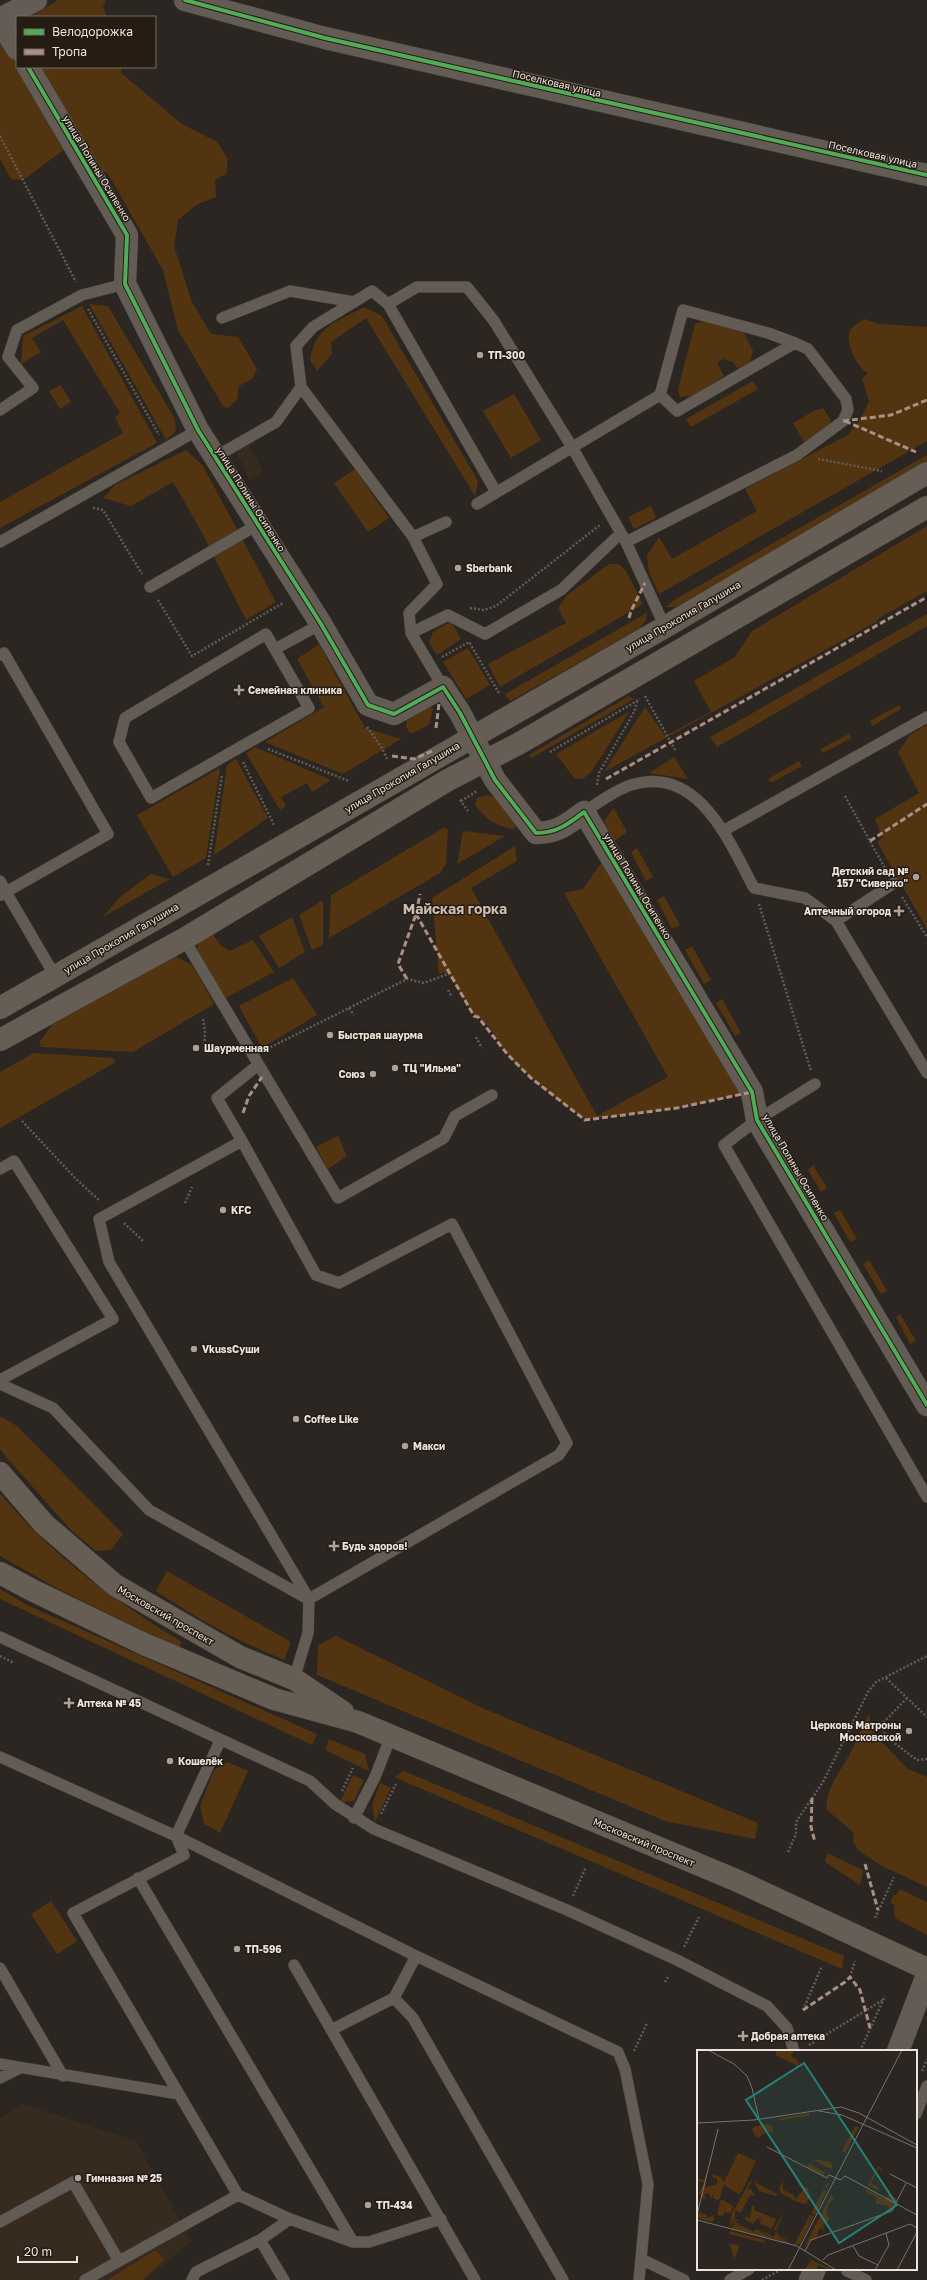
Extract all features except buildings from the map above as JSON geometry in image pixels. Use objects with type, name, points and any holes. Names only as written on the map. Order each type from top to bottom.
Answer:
[{"type":"main road","name":"улица Прокопия Галушина","points":[[0,1008],[473,735],[665,627],[927,473]]},
{"type":"main road","points":[[0,1040],[184,939],[448,780],[487,761],[927,507]]},
{"type":"main road","name":"Московский проспект","points":[[0,1472],[44,1524],[115,1585],[175,1622],[240,1657],[294,1679],[358,1722]]},
{"type":"main road","name":"Московский проспект","points":[[0,1572],[34,1592],[144,1644],[266,1696],[358,1722],[738,1881],[927,1969]]},
{"type":"street","points":[[16,47],[0,20],[36,0]]},
{"type":"street","name":"Поселковая улица","points":[[185,0],[325,38],[927,174]]},
{"type":"street","name":"улица Полины Осипенко","points":[[29,68],[127,235],[125,284],[198,430],[321,624],[368,705],[394,714],[443,687]]},
{"type":"street","points":[[443,687],[473,735],[495,780],[536,834],[549,833],[584,812]]},
{"type":"street","name":"улица Полины Осипенко","points":[[584,812],[752,1092],[757,1120],[927,1405]]},
{"type":"street","points":[[898,2050],[927,1975]]},
{"type":"street","points":[[810,2280],[815,2270]]},
{"type":"lane","points":[[0,410],[33,388],[8,357],[16,330],[82,294],[125,284]]},
{"type":"lane","points":[[388,304],[417,287],[466,287],[494,321],[572,447],[623,537],[665,627]]},
{"type":"lane","points":[[222,318],[290,291],[354,302]]},
{"type":"lane","points":[[443,687],[411,633],[409,613],[437,584],[413,537],[301,387],[296,346],[313,327],[372,292],[388,304],[496,492]]},
{"type":"lane","points":[[411,633],[448,615],[485,634],[561,590],[623,537],[797,455],[843,421],[848,410],[846,399],[808,349],[768,333],[683,310],[660,395],[477,504]]},
{"type":"lane","points":[[660,395],[676,411],[795,343]]},
{"type":"lane","points":[[215,457],[276,422],[301,387]]},
{"type":"lane","points":[[0,542],[198,430]]},
{"type":"lane","points":[[413,537],[446,522]]},
{"type":"lane","points":[[150,587],[257,525]]},
{"type":"lane","points":[[275,649],[321,624]]},
{"type":"lane","points":[[266,634],[275,649],[308,708],[225,757],[151,798],[119,742],[125,718],[266,634]]},
{"type":"lane","points":[[0,655],[4,653],[108,834],[3,894]]},
{"type":"lane","points":[[723,831],[927,717]]},
{"type":"lane","points":[[584,812],[630,785],[656,780],[675,785],[695,796],[723,831],[754,888],[805,898],[836,921],[927,1073]]},
{"type":"lane","points":[[0,881],[3,894],[55,976]]},
{"type":"lane","points":[[836,921],[894,883]]},
{"type":"lane","points":[[184,939],[338,1198],[444,1138],[455,1116],[492,1095]]},
{"type":"lane","points":[[256,1061],[217,1098],[316,1275],[340,1283],[452,1224],[567,1443],[559,1455],[309,1599]]},
{"type":"lane","points":[[815,1084],[757,1120],[724,1145],[927,1497]]},
{"type":"lane","points":[[242,1141],[99,1219],[109,1262],[309,1599],[308,1633],[294,1679]]},
{"type":"lane","points":[[0,1169],[14,1161],[113,1319],[0,1380]]},
{"type":"lane","points":[[0,1384],[53,1408],[149,1510],[309,1599]]},
{"type":"lane","points":[[0,1637],[220,1741],[310,1781],[335,1804],[354,1818],[374,1829],[567,1910],[670,1956],[767,2006],[787,2028],[794,2050]]},
{"type":"lane","points":[[354,1818],[375,1776],[391,1736]]},
{"type":"lane","points":[[220,1741],[176,1836],[184,1855],[73,1913],[238,2195],[290,2219],[353,2242],[369,2242],[441,2219]]},
{"type":"lane","points":[[0,1757],[176,1836],[416,1956],[618,2052],[626,2069],[648,2184],[639,2280]]},
{"type":"lane","points":[[138,1878],[353,2242]]},
{"type":"lane","points":[[331,2030],[394,1998],[416,1956]]},
{"type":"lane","points":[[294,1965],[475,2280]]},
{"type":"lane","points":[[0,1968],[63,2076]]},
{"type":"lane","points":[[394,1998],[413,2018],[563,2280]]},
{"type":"lane","points":[[0,2064],[63,2076],[179,2094]]},
{"type":"lane","points":[[0,2078],[20,2068]]},
{"type":"lane","points":[[917,2111],[927,2086]]},
{"type":"lane","points":[[0,2222],[73,2182],[119,2261]]},
{"type":"lane","points":[[85,2280],[238,2195]]},
{"type":"lane","points":[[192,2280],[196,2272],[260,2240],[290,2219]]},
{"type":"lane","points":[[260,2240],[284,2280]]},
{"type":"lane","points":[[641,2259],[684,2280]]},
{"type":"lane","points":[[724,2280],[729,2270]]},
{"type":"lane","points":[[730,2280],[747,2270]]},
{"type":"lane","points":[[848,2270],[866,2280]]},
{"type":"path","points":[[797,455],[882,471]]},
{"type":"path","points":[[102,510],[192,656],[288,600]]},
{"type":"path","points":[[465,607],[484,610],[496,606],[611,516]]},
{"type":"path","points":[[440,658],[469,642],[499,693]]},
{"type":"path","points":[[645,696],[675,750]]},
{"type":"path","points":[[597,788],[599,773],[634,712],[637,701]]},
{"type":"path","points":[[250,742],[349,781]]},
{"type":"path","points":[[237,749],[274,824]]},
{"type":"path","points":[[208,866],[225,757]]},
{"type":"path","points":[[461,801],[478,790]]},
{"type":"path","points":[[457,795],[468,812]]},
{"type":"path","points":[[845,796],[870,841]]},
{"type":"path","points":[[754,888],[815,1084]]},
{"type":"path","points":[[256,1061],[349,1008],[407,980],[424,983],[448,974]]},
{"type":"path","points":[[448,990],[452,996]]},
{"type":"path","points":[[349,1008],[354,1015]]},
{"type":"path","points":[[203,1019],[205,1032],[204,1050]]},
{"type":"path","points":[[476,1037],[482,1048]]},
{"type":"path","points":[[22,1121],[77,1180],[143,1240]]},
{"type":"path","points":[[788,1852],[796,1834],[796,1822],[824,1782],[868,1692],[876,1682],[927,1656]]},
{"type":"path","points":[[886,1678],[927,1717]]},
{"type":"path","points":[[907,1698],[883,1723],[884,1736],[917,1760],[927,1759]]},
{"type":"path","points":[[374,1829],[396,1784]]},
{"type":"path","points":[[875,1918],[894,1877]]},
{"type":"path","points":[[850,1977],[855,1961]]},
{"type":"path","points":[[803,2010],[822,1966]]},
{"type":"path","points":[[665,1982],[669,1975]]},
{"type":"path","points":[[860,2050],[885,1996]]},
{"type":"path","points":[[806,2047],[883,2000]]},
{"type":"path","points":[[626,2069],[648,2023]]},
{"type":"path","points":[[762,2280],[780,2270]]},
{"type":"shaded area","points":[[58,0],[106,0],[103,7],[107,16],[33,16]]},
{"type":"shaded area","points":[[16,26],[16,68],[122,68],[121,73],[182,124],[217,142],[228,159],[226,174],[215,180],[216,197],[196,205],[178,220],[174,246],[192,302],[211,334],[238,337],[257,369],[252,379],[239,386],[237,400],[228,408],[223,406],[178,330],[163,270],[108,174],[65,149],[23,180],[11,179],[0,159],[0,35]]},
{"type":"shaded area","points":[[89,304],[108,306],[175,419],[176,431],[166,440]]},
{"type":"shaded area","points":[[82,306],[157,443],[0,528],[0,502],[123,433],[115,417],[120,413],[63,320],[32,338],[41,352],[21,364],[23,336]]},
{"type":"shaded area","points":[[364,307],[382,316],[478,481],[475,496],[366,318],[331,342],[332,354],[317,371],[310,360],[317,339],[322,332],[336,321]]},
{"type":"shaded area","points":[[864,319],[880,324],[927,327],[927,441],[659,594],[649,572],[647,555],[659,537],[672,559],[757,511],[745,489],[848,435],[861,418],[869,401],[862,379],[868,373],[860,366],[852,353],[849,334],[854,326]]},
{"type":"shaded area","points":[[704,321],[744,333],[753,351],[750,362],[738,369],[733,362],[723,359],[717,363],[724,376],[693,396],[680,397],[678,389],[695,324]]},
{"type":"shaded area","points":[[753,381],[758,389],[691,427],[686,419]]},
{"type":"shaded area","points":[[61,385],[71,402],[60,409],[49,391]]},
{"type":"shaded area","points":[[514,394],[541,440],[511,458],[483,411]]},
{"type":"shaded area","points":[[823,408],[831,420],[827,428],[804,442],[793,423],[814,411]]},
{"type":"shaded area","points":[[247,440],[263,471],[249,480],[235,448]]},
{"type":"shaded area","points":[[186,450],[203,466],[276,602],[246,620],[200,529],[173,482],[131,506],[103,498],[115,485]]},
{"type":"shaded area","points":[[927,455],[927,463],[677,607],[666,607],[674,600]]},
{"type":"shaded area","points":[[355,469],[389,518],[368,532],[334,483]]},
{"type":"shaded area","points":[[651,506],[656,518],[634,529],[628,517]]},
{"type":"shaded area","points":[[927,526],[927,591],[879,618],[876,622],[604,772],[645,707],[665,736],[711,712],[694,681],[735,657],[752,631]]},
{"type":"shaded area","points":[[609,564],[619,564],[626,571],[643,604],[500,687],[488,664],[566,623],[558,608],[567,595]]},
{"type":"shaded area","points":[[647,613],[646,620],[639,629],[510,701],[505,694]]},
{"type":"shaded area","points":[[927,614],[927,626],[717,747],[710,737]]},
{"type":"shaded area","points":[[451,621],[461,639],[437,655],[429,643],[433,632]]},
{"type":"shaded area","points":[[319,644],[365,728],[401,739],[343,774],[265,742],[324,707],[297,659]]},
{"type":"shaded area","points":[[468,648],[490,685],[466,699],[443,662]]},
{"type":"shaded area","points":[[629,696],[634,699],[531,758],[529,755]]},
{"type":"shaded area","points":[[428,705],[433,709],[429,725],[410,733],[406,727],[407,717]]},
{"type":"shaded area","points":[[899,705],[901,709],[872,726],[870,721]]},
{"type":"shaded area","points":[[630,711],[592,771],[583,779],[574,778],[556,754]]},
{"type":"shaded area","points":[[927,725],[927,929],[877,842],[882,838],[875,819],[919,793],[898,752],[911,734]]},
{"type":"shaded area","points":[[849,734],[852,738],[823,753],[820,749]]},
{"type":"shaded area","points":[[255,747],[331,780],[312,792],[307,783],[281,797],[286,806],[280,810],[246,753]]},
{"type":"shaded area","points":[[674,757],[688,779],[649,773]]},
{"type":"shaded area","points":[[236,759],[268,818],[214,855],[227,765]]},
{"type":"shaded area","points":[[799,761],[802,766],[771,783],[768,779]]},
{"type":"shaded area","points":[[220,768],[206,858],[173,877],[137,815]]},
{"type":"shaded area","points":[[487,795],[494,797],[517,825],[514,829],[492,822],[475,805],[478,797]]},
{"type":"shaded area","points":[[614,808],[627,832],[614,841],[604,821]]},
{"type":"shaded area","points":[[445,827],[448,830],[446,864],[440,873],[329,938],[331,895]]},
{"type":"shaded area","points":[[463,831],[505,836],[457,864]]},
{"type":"shaded area","points":[[515,846],[517,861],[471,888],[597,1116],[668,1077],[564,893],[583,889],[608,853],[742,1094],[677,1108],[585,1120],[544,1089],[515,1063],[507,1054],[489,1027],[474,1016],[448,974],[444,972],[439,974],[432,898]]},
{"type":"shaded area","points":[[637,848],[653,877],[646,881],[631,852]]},
{"type":"shaded area","points":[[151,874],[170,879],[103,917],[120,897]]},
{"type":"shaded area","points":[[664,896],[680,925],[672,929],[657,900]]},
{"type":"shaded area","points":[[323,900],[323,945],[312,950],[299,915]]},
{"type":"shaded area","points":[[292,917],[305,952],[279,968],[259,936]]},
{"type":"shaded area","points":[[213,934],[220,945],[230,951],[253,940],[274,972],[224,999],[196,952],[198,945],[206,935]]},
{"type":"shaded area","points":[[692,946],[711,980],[704,984],[685,950]]},
{"type":"shaded area","points":[[176,956],[193,966],[214,1004],[133,1052],[41,1047],[39,1042],[53,1024],[168,958]]},
{"type":"shaded area","points":[[293,978],[317,1015],[262,1048],[239,1006]]},
{"type":"shaded area","points":[[722,999],[741,1033],[735,1036],[716,1003]]},
{"type":"shaded area","points":[[34,1053],[113,1058],[116,1062],[0,1128],[0,1072]]},
{"type":"shaded area","points":[[338,1136],[347,1156],[328,1169],[316,1147]]},
{"type":"shaded area","points":[[813,1165],[827,1188],[821,1192],[808,1170]]},
{"type":"shaded area","points":[[840,1210],[857,1239],[850,1242],[834,1213]]},
{"type":"shaded area","points":[[869,1260],[887,1291],[881,1294],[863,1264]]},
{"type":"shaded area","points":[[900,1314],[916,1341],[910,1344],[896,1317]]},
{"type":"shaded area","points":[[0,1416],[17,1426],[123,1534],[111,1550],[96,1551],[71,1530],[7,1458],[0,1449]]},
{"type":"shaded area","points":[[0,1493],[40,1537],[84,1575],[108,1593],[182,1642],[179,1648],[60,1590],[0,1556]]},
{"type":"shaded area","points":[[167,1571],[291,1642],[284,1660],[218,1629],[156,1591]]},
{"type":"shaded area","points":[[0,1589],[29,1606],[317,1734],[312,1745],[0,1599]]},
{"type":"shaded area","points":[[336,1636],[487,1710],[758,1823],[755,1839],[665,1821],[317,1675],[318,1645]]},
{"type":"shaded area","points":[[869,1714],[872,1731],[878,1738],[908,1769],[927,1777],[927,1887],[880,1865],[858,1850],[853,1841],[853,1832],[827,1810],[828,1795],[831,1787],[852,1750]]},
{"type":"shaded area","points":[[329,1739],[365,1754],[369,1771],[325,1750]]},
{"type":"shaded area","points":[[227,1762],[248,1771],[220,1833],[204,1824],[200,1806],[214,1770]]},
{"type":"shaded area","points":[[404,1771],[844,1956],[842,1969],[394,1777]]},
{"type":"shaded area","points":[[353,1775],[364,1780],[354,1801],[340,1802]]},
{"type":"shaded area","points":[[380,1783],[391,1788],[375,1822],[372,1805]]},
{"type":"shaded area","points":[[827,1853],[863,1870],[860,1885],[825,1862]]},
{"type":"shaded area","points":[[900,1889],[927,1902],[927,1935],[895,1918],[894,1904],[890,1903],[894,1894],[896,1895]]},
{"type":"shaded area","points":[[51,1901],[77,1941],[57,1954],[31,1914]]},
{"type":"shaded area","name":"Гимназия № 25","points":[[23,2104],[136,2141],[192,2241],[145,2280],[0,2280],[0,2117]]},
{"type":"shaded area","points":[[156,2250],[164,2260],[142,2280],[107,2280]]},
{"type":"marked path","points":[[843,421],[891,415],[927,400]]},
{"type":"marked path","points":[[845,421],[916,452]]},
{"type":"marked path","points":[[629,618],[645,583]]},
{"type":"marked path","points":[[606,779],[927,597]]},
{"type":"marked path","points":[[436,728],[439,704]]},
{"type":"marked path","points":[[392,756],[414,759],[432,751]]},
{"type":"marked path","points":[[870,841],[927,804]]},
{"type":"marked path","points":[[407,979],[398,964],[416,914],[420,894]]},
{"type":"marked path","points":[[416,914],[474,1016],[478,1017],[508,1055],[531,1078],[585,1120],[677,1108],[752,1092]]},
{"type":"marked path","points":[[243,1113],[249,1096],[262,1077]]},
{"type":"marked path","points":[[812,1798],[811,1827],[815,1842]]},
{"type":"marked path","points":[[865,1864],[878,1910]]},
{"type":"marked path","points":[[803,2010],[845,1982],[850,1977],[860,1990],[870,2028]]},
{"type":"cycle path","points":[[185,0],[325,38],[927,175]]},
{"type":"cycle path","points":[[29,68],[127,235],[125,284],[198,430],[321,624],[368,705],[394,714],[443,687],[460,713],[495,780],[536,833],[556,830],[584,812],[752,1092],[757,1120],[927,1405]]},
{"type":"place","name":"ТП-300","points":[[480,355]]},
{"type":"place","name":"Sberbank","points":[[458,568]]},
{"type":"place","name":"Семейная клиника","points":[[239,690]]},
{"type":"place","name":"Детский сад № 157 \"Сиверко\"","points":[[916,877]]},
{"type":"place","name":"Аптечный огород","points":[[899,911]]},
{"type":"place","name":"Быстрая шаурма","points":[[330,1035]]},
{"type":"place","name":"Шаурменная","points":[[196,1048]]},
{"type":"place","name":"ТЦ \"Ильма\"","points":[[395,1068]]},
{"type":"place","name":"Союз","points":[[373,1074]]},
{"type":"place","name":"KFC","points":[[223,1210]]},
{"type":"place","name":"VkussСуши","points":[[194,1349]]},
{"type":"place","name":"Coffee Like","points":[[296,1419]]},
{"type":"place","name":"Макси","points":[[405,1446]]},
{"type":"place","name":"Будь здоров!","points":[[334,1546]]},
{"type":"place","name":"Аптека № 45","points":[[69,1703]]},
{"type":"place","name":"Церковь Матроны Московской","points":[[909,1731]]},
{"type":"place","name":"Кошелёк","points":[[170,1761]]},
{"type":"place","name":"ТП-596","points":[[237,1949]]},
{"type":"place","name":"Добрая аптека","points":[[743,2036]]},
{"type":"place","name":"Гимназия № 25","points":[[78,2178]]},
{"type":"place","name":"ТП-434","points":[[368,2205]]},
{"type":"district","name":"Майская горка","points":[[455,908]]}]
